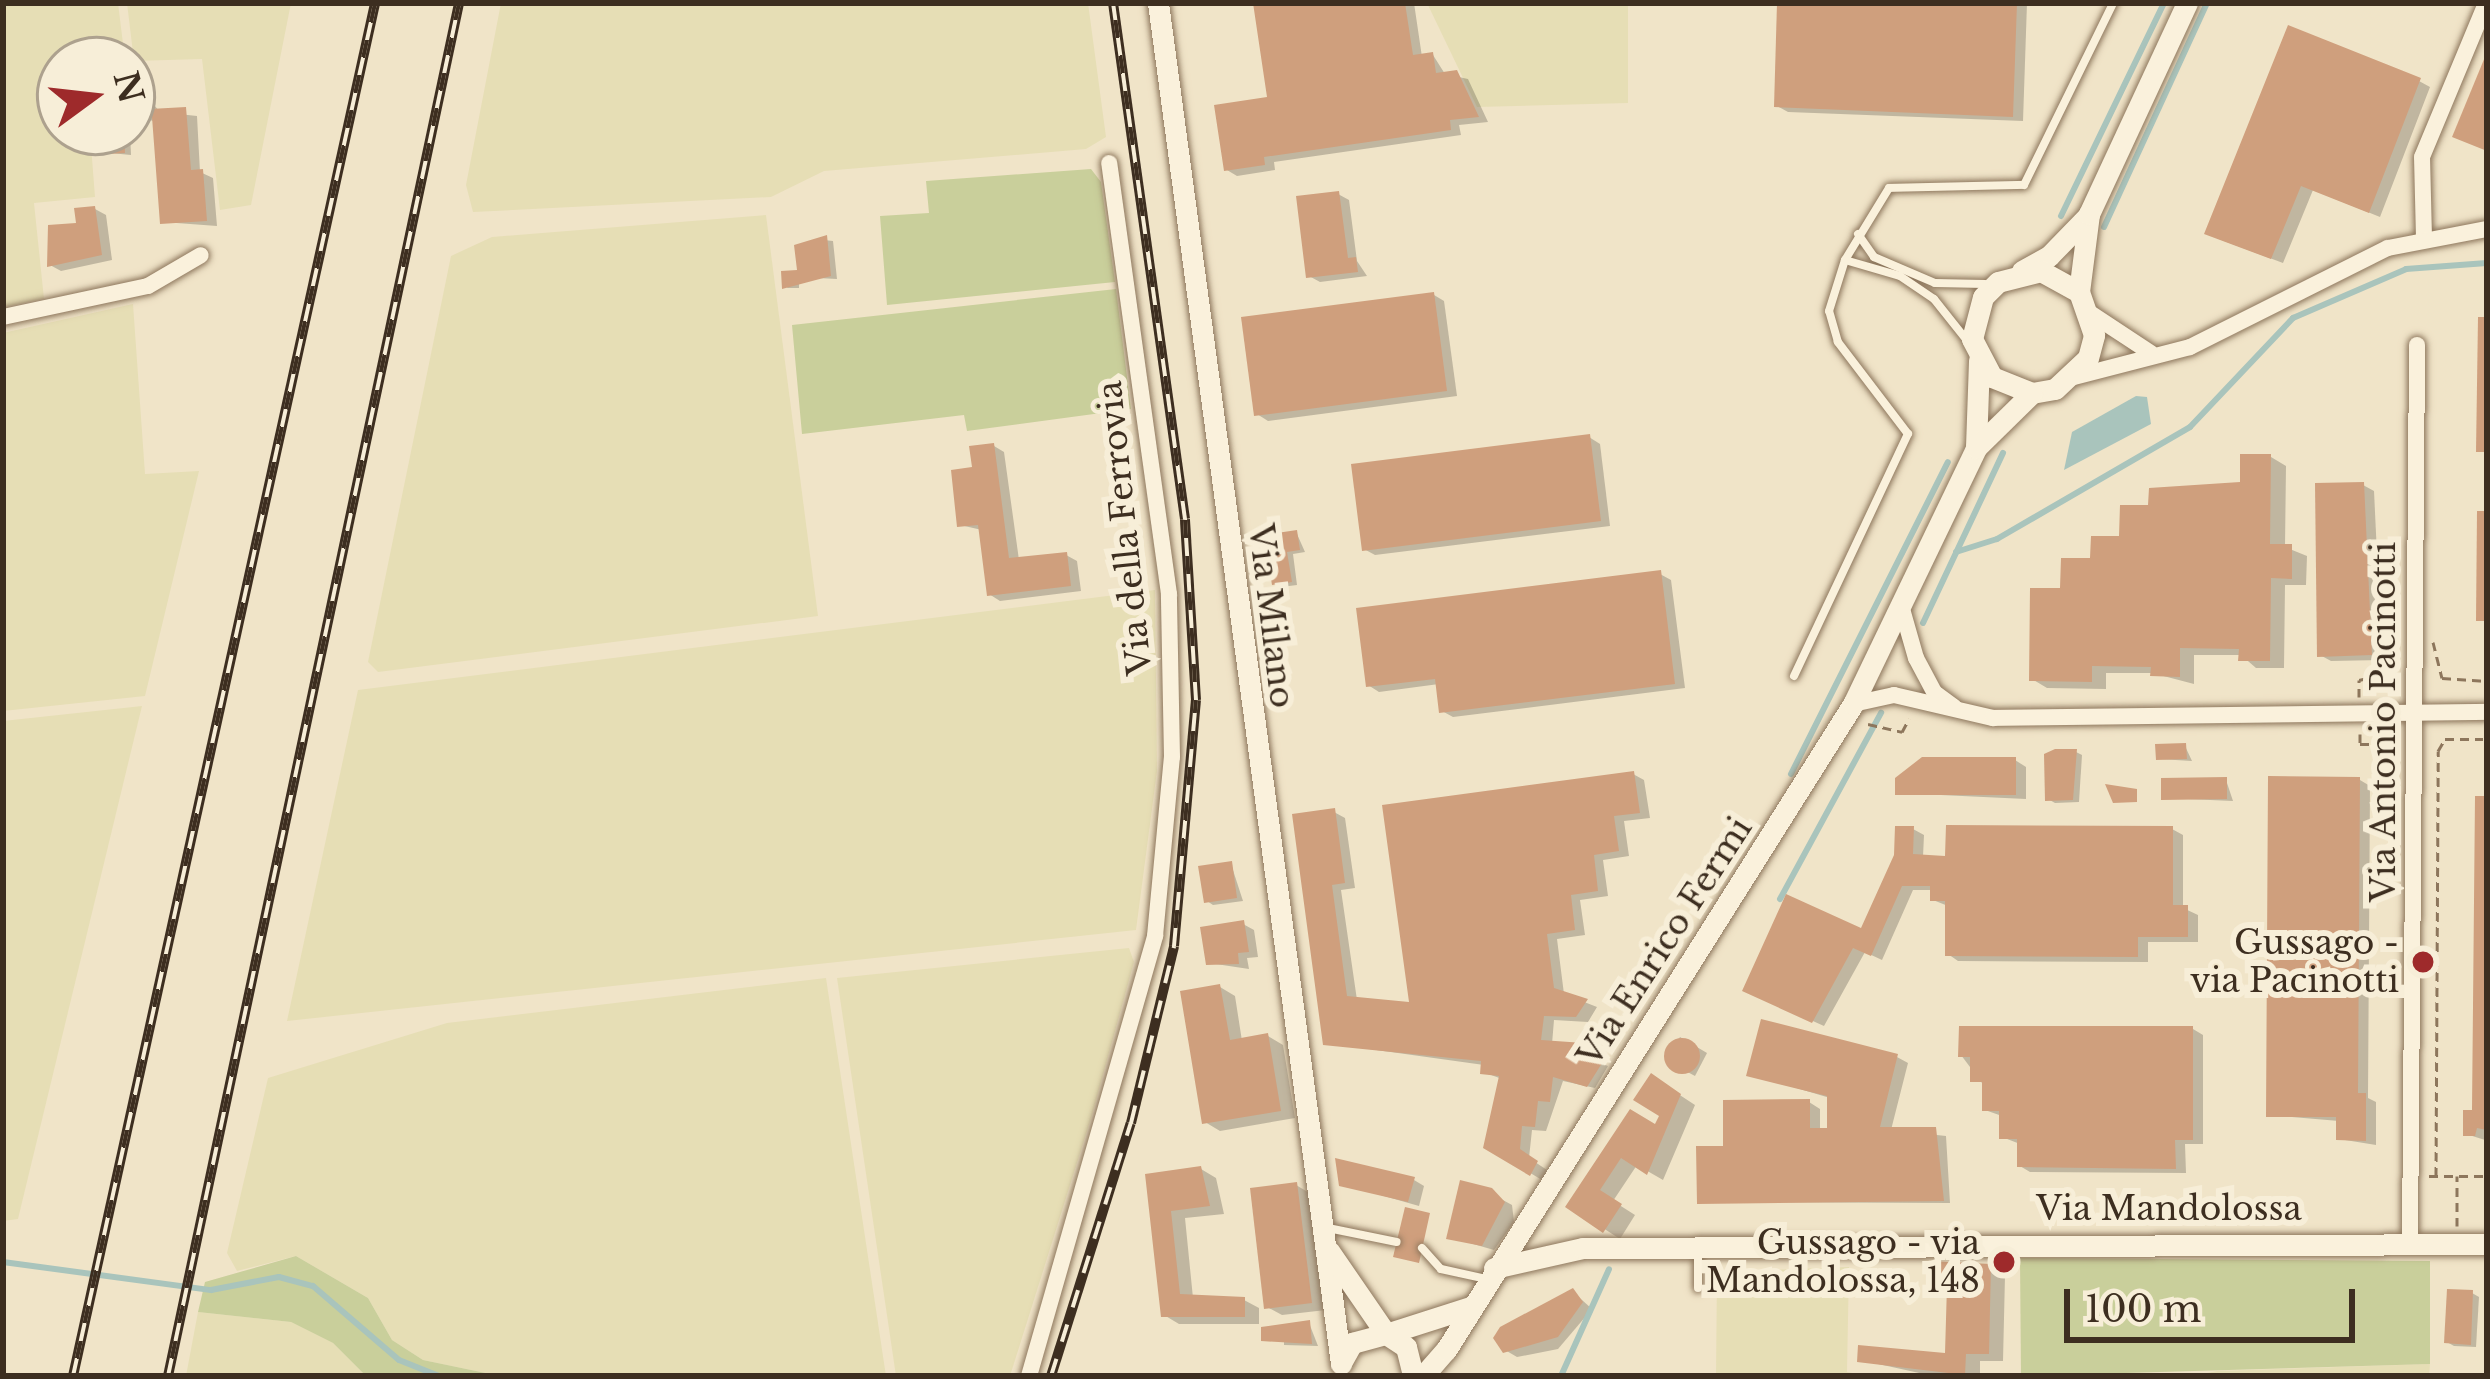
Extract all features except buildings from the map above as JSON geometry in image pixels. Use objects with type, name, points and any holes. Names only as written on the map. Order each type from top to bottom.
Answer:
[{"type":"main road","name":"Via Milano","points":[[1159,3],[1341,1370]]},
{"type":"main road","points":[[1976,448],[1979,360],[1974,317],[2008,277],[2049,256],[2090,214],[2187,3]]},
{"type":"main road","points":[[1976,448],[2032,393],[2074,377],[2088,358],[2085,303],[2090,214]]},
{"type":"main road","points":[[2008,277],[2062,278],[2085,303]]},
{"type":"main road","points":[[1979,360],[2011,389],[2032,393]]},
{"type":"main road","name":"Via Enrico Fermi","points":[[1423,1376],[1860,714],[1976,448]]},
{"type":"main road","name":"Via Milano","points":[[1321,1232],[1386,1334],[1406,1347],[1413,1376]]},
{"type":"main road","name":"Via Mandolossa","points":[[1490,1274],[1561,1250],[2410,1243],[2480,1236]]},
{"type":"main road","points":[[1341,1370],[1352,1343],[1473,1306]]},
{"type":"street","points":[[2424,238],[2422,157],[2486,3]]},
{"type":"street","name":"Via della Ferrovia","points":[[1028,1376],[1155,936],[1172,757],[1168,594],[1109,163]]},
{"type":"street","points":[[2074,377],[2151,353],[2190,347],[2327,276],[2424,238],[2487,229]]},
{"type":"street","points":[[3,317],[148,286],[201,255]]},
{"type":"street","points":[[2085,303],[2151,353]]},
{"type":"street","name":"Via Antonio Pacinotti","points":[[2410,1243],[2417,345]]},
{"type":"street","points":[[1902,609],[1935,693],[1960,712]]},
{"type":"street","points":[[1860,714],[1894,695],[1994,718],[2487,712]]},
{"type":"lane","points":[[1794,676],[1908,434],[1838,342],[1829,311],[1845,260],[1889,188],[2024,185],[2113,3]]},
{"type":"lane","points":[[1858,234],[1874,257],[1935,283],[2008,277]]},
{"type":"lane","points":[[1845,260],[1900,276],[1934,299],[1979,360]]},
{"type":"lane","points":[[1321,1232],[1397,1242]]},
{"type":"lane","points":[[1688,1247],[1698,1288]]},
{"type":"lane","points":[[1422,1248],[1441,1269],[1490,1274]]},
{"type":"path","points":[[2438,642],[2442,678],[2487,681]]},
{"type":"path","points":[[2359,692],[2359,680],[2386,680],[2397,665]]},
{"type":"path","points":[[1860,714],[1882,728],[1902,732]]},
{"type":"path","points":[[2360,728],[2360,744],[2385,744],[2396,761]]},
{"type":"path","points":[[2436,1176],[2438,751],[2445,739],[2482,739]]},
{"type":"path","points":[[2425,1176],[2487,1176]]},
{"type":"path","points":[[2457,1176],[2457,1228],[2480,1236]]},
{"type":"shaded area","points":[[3,3],[118,3],[122,36],[36,36],[36,156],[92,156],[95,197],[34,203],[44,299],[4,307]]},
{"type":"shaded area","points":[[127,3],[291,3],[251,205],[220,210],[202,59],[156,60],[156,36],[131,36]]},
{"type":"shaded area","points":[[501,3],[1088,3],[1106,137],[1086,149],[824,171],[771,197],[473,212],[466,185]]},
{"type":"shaded area","points":[[1427,3],[1628,3],[1628,103],[1477,107]]},
{"type":"shaded area","points":[[766,215],[818,616],[378,672],[368,662],[451,256],[492,237]]},
{"type":"shaded area","points":[[133,304],[145,474],[199,471],[145,696],[3,711],[3,333]]},
{"type":"shaded area","points":[[1155,590],[1157,771],[1136,930],[287,1021],[358,690]]},
{"type":"shaded area","points":[[142,706],[18,1219],[3,1221],[3,721]]},
{"type":"shaded area","points":[[1129,948],[1134,962],[1092,1115],[1010,1376],[896,1376],[837,978]]},
{"type":"shaded area","points":[[826,978],[886,1376],[500,1376],[423,1360],[392,1340],[368,1298],[296,1256],[237,1271],[227,1253],[268,1078],[447,1023]]},
{"type":"shaded area","points":[[1849,1267],[1847,1372],[1869,1376],[1716,1376],[1717,1272]]},
{"type":"shaded area","points":[[198,1312],[291,1322],[333,1343],[366,1376],[186,1376]]},
{"type":"shaded area","points":[[2430,1364],[2429,1376],[2193,1376],[2217,1371]]},
{"type":"green space","points":[[1091,169],[1101,182],[1115,282],[887,305],[880,216],[929,213],[926,181]]},
{"type":"green space","points":[[1116,289],[1131,409],[967,431],[964,415],[802,434],[792,325]]},
{"type":"green space","points":[[296,1256],[368,1298],[392,1340],[423,1360],[500,1376],[366,1376],[333,1343],[291,1322],[198,1312],[205,1282]]},
{"type":"green space","points":[[2020,1258],[2430,1261],[2430,1364],[2021,1376]]},
{"type":"water","points":[[2136,396],[2147,397],[2151,424],[2064,470],[2072,432]]},
{"type":"waterway","points":[[2061,216],[2164,3]]},
{"type":"waterway","points":[[2104,227],[2207,3]]},
{"type":"waterway","points":[[1956,552],[1997,539],[2190,427],[2293,318],[2406,269],[2487,263]]},
{"type":"waterway","points":[[1923,623],[2003,453]]},
{"type":"waterway","points":[[1791,774],[1948,462]]},
{"type":"waterway","points":[[1780,899],[1881,713]]},
{"type":"waterway","points":[[3,1262],[211,1290],[279,1277],[313,1286],[399,1360],[439,1376]]},
{"type":"waterway","points":[[1561,1376],[1609,1269]]},
{"type":"railway","points":[[73,1376],[375,3]]},
{"type":"railway","points":[[168,1376],[459,3]]},
{"type":"railway","points":[[1051,1376],[1131,1123],[1174,946],[1196,700],[1185,519],[1113,3]]},
{"type":"place","name":"Gussago - via Pacinotti","points":[[2423,962]]},
{"type":"place","name":"Gussago - via Mandolossa, 148","points":[[2004,1262]]}]
